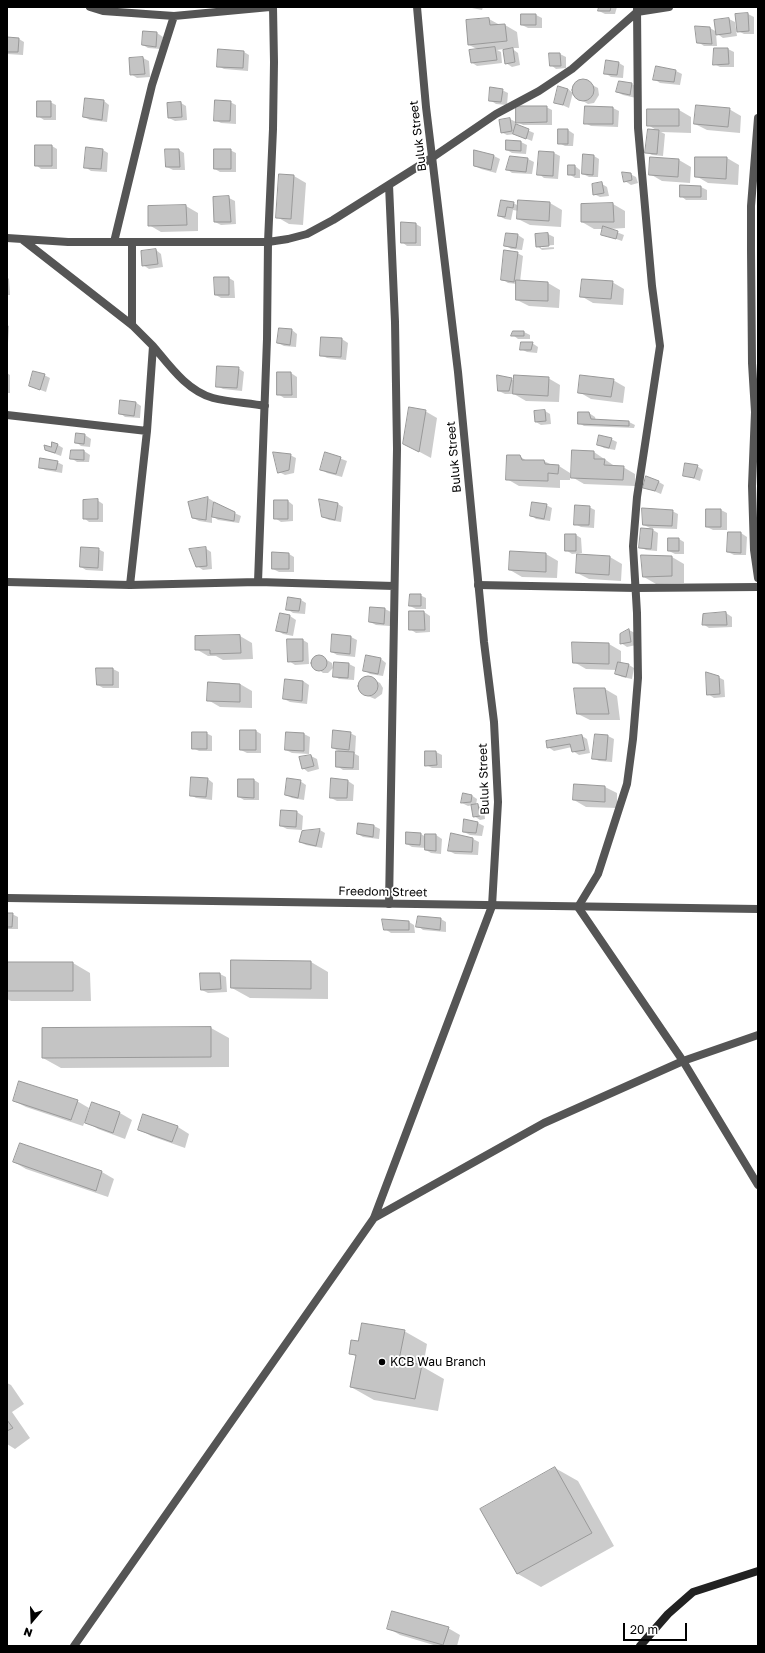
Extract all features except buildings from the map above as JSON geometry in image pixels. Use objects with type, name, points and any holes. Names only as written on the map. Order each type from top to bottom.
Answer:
[{"type":"main road","points":[[640,1646],[668,1614],[694,1592],[758,1571]]},
{"type":"street","points":[[90,7],[103,11],[174,16],[272,7],[274,62],[273,129],[268,242],[265,406],[258,582]]},
{"type":"street","name":"Buluk Street","points":[[374,1218],[492,906],[498,795],[494,722],[478,585],[458,372],[426,107],[417,7]]},
{"type":"street","points":[[7,238],[68,242],[268,242],[288,240],[307,234],[433,158],[496,114],[539,91],[572,69],[636,9],[669,7]]},
{"type":"street","points":[[636,9],[638,128],[652,286],[660,346],[636,497],[633,546],[636,588],[638,678],[633,739],[627,784],[598,874],[578,907],[683,1061],[758,1185]]},
{"type":"street","points":[[114,242],[152,85],[174,16]]},
{"type":"street","points":[[758,118],[751,206],[755,249],[752,364],[756,412],[752,486],[754,550],[758,578]]},
{"type":"street","points":[[389,185],[395,322],[397,449],[389,904]]},
{"type":"street","points":[[23,240],[132,325],[153,346],[183,381],[212,398],[265,406]]},
{"type":"street","points":[[132,242],[132,325]]},
{"type":"street","points":[[130,585],[147,431],[153,346]]},
{"type":"street","points":[[7,415],[147,431]]},
{"type":"street","points":[[7,582],[130,585],[258,582],[394,586]]},
{"type":"street","points":[[478,585],[636,588],[758,588]]},
{"type":"street","name":"Freedom Street","points":[[7,898],[758,909]]},
{"type":"street","points":[[74,1646],[374,1218],[544,1123],[683,1061],[758,1035]]},
{"type":"place","name":"KCB Wau Branch","points":[[382,1362]]}]
